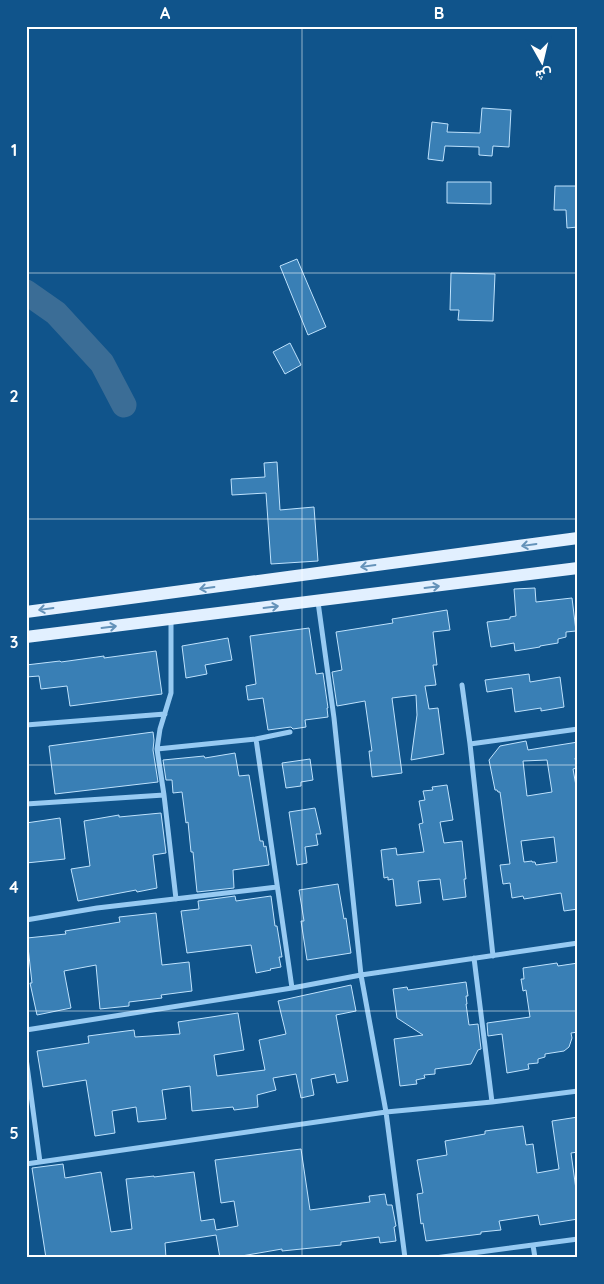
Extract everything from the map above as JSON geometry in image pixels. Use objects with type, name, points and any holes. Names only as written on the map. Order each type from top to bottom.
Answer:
[{"type":"main road","points":[[26,612],[578,538]]},
{"type":"main road","points":[[26,637],[578,568]]},
{"type":"street","points":[[318,602],[334,718],[361,975],[386,1112],[404,1258]]},
{"type":"street","points":[[171,619],[171,693],[157,748],[176,899]]},
{"type":"street","points":[[462,685],[493,956]]},
{"type":"street","points":[[26,725],[165,714]]},
{"type":"street","points":[[470,744],[578,729]]},
{"type":"street","points":[[157,748],[256,739],[290,732]]},
{"type":"street","points":[[256,739],[292,988]]},
{"type":"street","points":[[26,804],[164,795]]},
{"type":"street","points":[[26,920],[97,908],[277,887]]},
{"type":"street","points":[[26,1030],[292,988],[361,975],[578,943]]},
{"type":"street","points":[[474,958],[492,1102]]},
{"type":"street","points":[[26,1058],[40,1162]]},
{"type":"street","points":[[26,1164],[386,1112],[492,1102],[578,1091]]},
{"type":"street","points":[[435,1258],[578,1239]]},
{"type":"street","points":[[533,1245],[535,1258]]},
{"type":"building","points":[[482,108],[511,110],[509,147],[493,146],[492,156],[479,155],[479,147],[445,146],[443,161],[428,159],[432,122],[448,124],[447,132],[480,133]]},
{"type":"building","points":[[447,182],[491,182],[491,204],[447,203]]},
{"type":"building","points":[[555,186],[578,186],[578,227],[567,228],[566,210],[554,210]]},
{"type":"building","points":[[297,259],[326,327],[308,335],[280,266]]},
{"type":"building","points":[[451,273],[495,274],[493,321],[458,320],[459,310],[450,310]]},
{"type":"building","points":[[290,343],[301,365],[285,374],[273,352]]},
{"type":"building","points":[[277,462],[280,510],[314,507],[318,561],[271,564],[266,493],[232,495],[231,479],[265,477],[264,463]]},
{"type":"building","points":[[535,588],[536,602],[572,598],[576,631],[566,632],[566,637],[558,639],[558,643],[540,647],[515,651],[514,643],[491,647],[487,622],[510,619],[510,617],[516,616],[514,589]]},
{"type":"building","points":[[447,610],[450,630],[433,632],[437,665],[433,665],[436,685],[425,686],[429,709],[438,708],[444,754],[411,760],[417,715],[416,695],[392,698],[402,773],[372,777],[369,751],[372,751],[365,701],[337,706],[332,672],[342,670],[336,632],[393,623],[392,619]]},
{"type":"building","points":[[309,628],[316,674],[323,673],[328,717],[305,720],[306,727],[268,730],[263,698],[248,700],[246,686],[256,684],[250,636]]},
{"type":"building","points":[[228,638],[232,660],[205,665],[207,674],[186,678],[182,646]]},
{"type":"building","points":[[156,651],[162,694],[70,706],[67,686],[41,689],[39,676],[26,677],[26,665]]},
{"type":"building","points":[[529,674],[530,682],[560,677],[564,707],[541,711],[541,708],[515,712],[512,688],[487,692],[485,680]]},
{"type":"building","points":[[153,732],[153,750],[158,782],[55,794],[49,746]]},
{"type":"building","points":[[526,741],[528,750],[578,742],[578,757],[575,758],[577,768],[573,769],[578,797],[578,909],[564,911],[561,893],[524,899],[523,896],[512,898],[510,883],[503,884],[500,865],[510,864],[500,792],[495,790],[489,760],[500,746]],"holes":[[[547,760],[552,792],[527,796],[523,761]],[[554,837],[557,862],[536,865],[532,861],[524,862],[521,841]]]},
{"type":"building","points":[[235,753],[239,776],[249,775],[260,841],[263,841],[264,847],[266,846],[269,865],[233,870],[234,888],[197,892],[193,852],[191,852],[182,792],[173,793],[172,780],[166,780],[163,760],[204,756],[205,758]]},
{"type":"building","points":[[310,759],[313,780],[301,782],[301,786],[286,788],[282,763]]},
{"type":"building","points":[[447,785],[453,820],[440,822],[444,843],[462,841],[466,897],[443,900],[440,879],[418,881],[421,903],[396,906],[393,879],[388,880],[388,877],[384,878],[381,850],[396,848],[397,855],[424,852],[419,824],[423,823],[419,801],[425,800],[423,791],[433,790],[432,787]]},
{"type":"building","points":[[315,808],[321,834],[316,834],[318,845],[305,847],[307,863],[297,865],[289,812]]},
{"type":"building","points":[[161,813],[166,853],[153,855],[157,888],[78,901],[71,869],[90,866],[84,821],[119,815],[119,817]]},
{"type":"building","points":[[60,818],[65,859],[26,863],[26,823]]},
{"type":"building","points":[[338,884],[344,919],[346,918],[351,953],[307,960],[301,921],[304,921],[299,890]]},
{"type":"building","points":[[235,896],[236,901],[271,896],[282,957],[279,957],[281,967],[256,973],[251,945],[187,953],[181,911],[199,909],[198,901]]},
{"type":"building","points":[[156,913],[162,965],[189,962],[192,991],[161,995],[162,998],[129,1002],[129,1006],[100,1009],[96,965],[64,971],[71,1008],[37,1015],[30,983],[32,983],[27,938],[66,934],[65,931],[120,922],[119,917]]},
{"type":"building","points":[[557,963],[558,966],[578,963],[578,1032],[571,1033],[572,1038],[569,1047],[564,1051],[545,1054],[545,1057],[538,1059],[538,1063],[528,1064],[529,1069],[507,1073],[502,1034],[488,1036],[487,1023],[530,1017],[526,990],[523,991],[521,979],[524,979],[523,968]]},
{"type":"building","points":[[466,982],[468,996],[466,996],[466,1004],[469,1025],[478,1024],[481,1049],[478,1050],[471,1064],[435,1069],[435,1074],[424,1075],[425,1078],[416,1080],[417,1084],[400,1086],[394,1039],[423,1035],[397,1018],[393,989],[407,987],[408,990]]},
{"type":"building","points":[[351,985],[356,1011],[336,1015],[348,1081],[337,1083],[335,1074],[311,1079],[314,1095],[301,1098],[296,1074],[273,1078],[276,1090],[257,1095],[258,1107],[234,1110],[233,1107],[192,1111],[190,1086],[162,1090],[166,1119],[138,1122],[136,1107],[112,1111],[115,1133],[95,1136],[86,1080],[43,1087],[37,1051],[89,1043],[88,1036],[134,1030],[135,1037],[180,1034],[178,1022],[238,1013],[244,1050],[214,1055],[217,1076],[265,1070],[259,1040],[286,1034],[278,1001]]},
{"type":"building","points":[[578,1117],[578,1152],[571,1153],[578,1204],[578,1219],[540,1225],[538,1215],[499,1221],[501,1230],[426,1241],[423,1223],[421,1224],[417,1194],[423,1193],[417,1160],[447,1155],[445,1141],[485,1134],[485,1131],[523,1126],[526,1145],[533,1144],[537,1173],[559,1169],[552,1121]]},
{"type":"building","points":[[301,1149],[310,1210],[370,1202],[369,1196],[385,1194],[387,1205],[392,1205],[396,1226],[394,1227],[396,1241],[380,1243],[379,1237],[341,1242],[341,1245],[282,1251],[282,1249],[220,1258],[216,1235],[165,1243],[166,1258],[46,1258],[32,1168],[63,1164],[65,1178],[101,1172],[111,1232],[132,1229],[126,1179],[194,1172],[201,1221],[214,1219],[216,1230],[238,1226],[234,1201],[221,1203],[215,1160]]},
{"type":"waterway","points":[[26,292],[56,313],[102,363],[124,405]]}]
